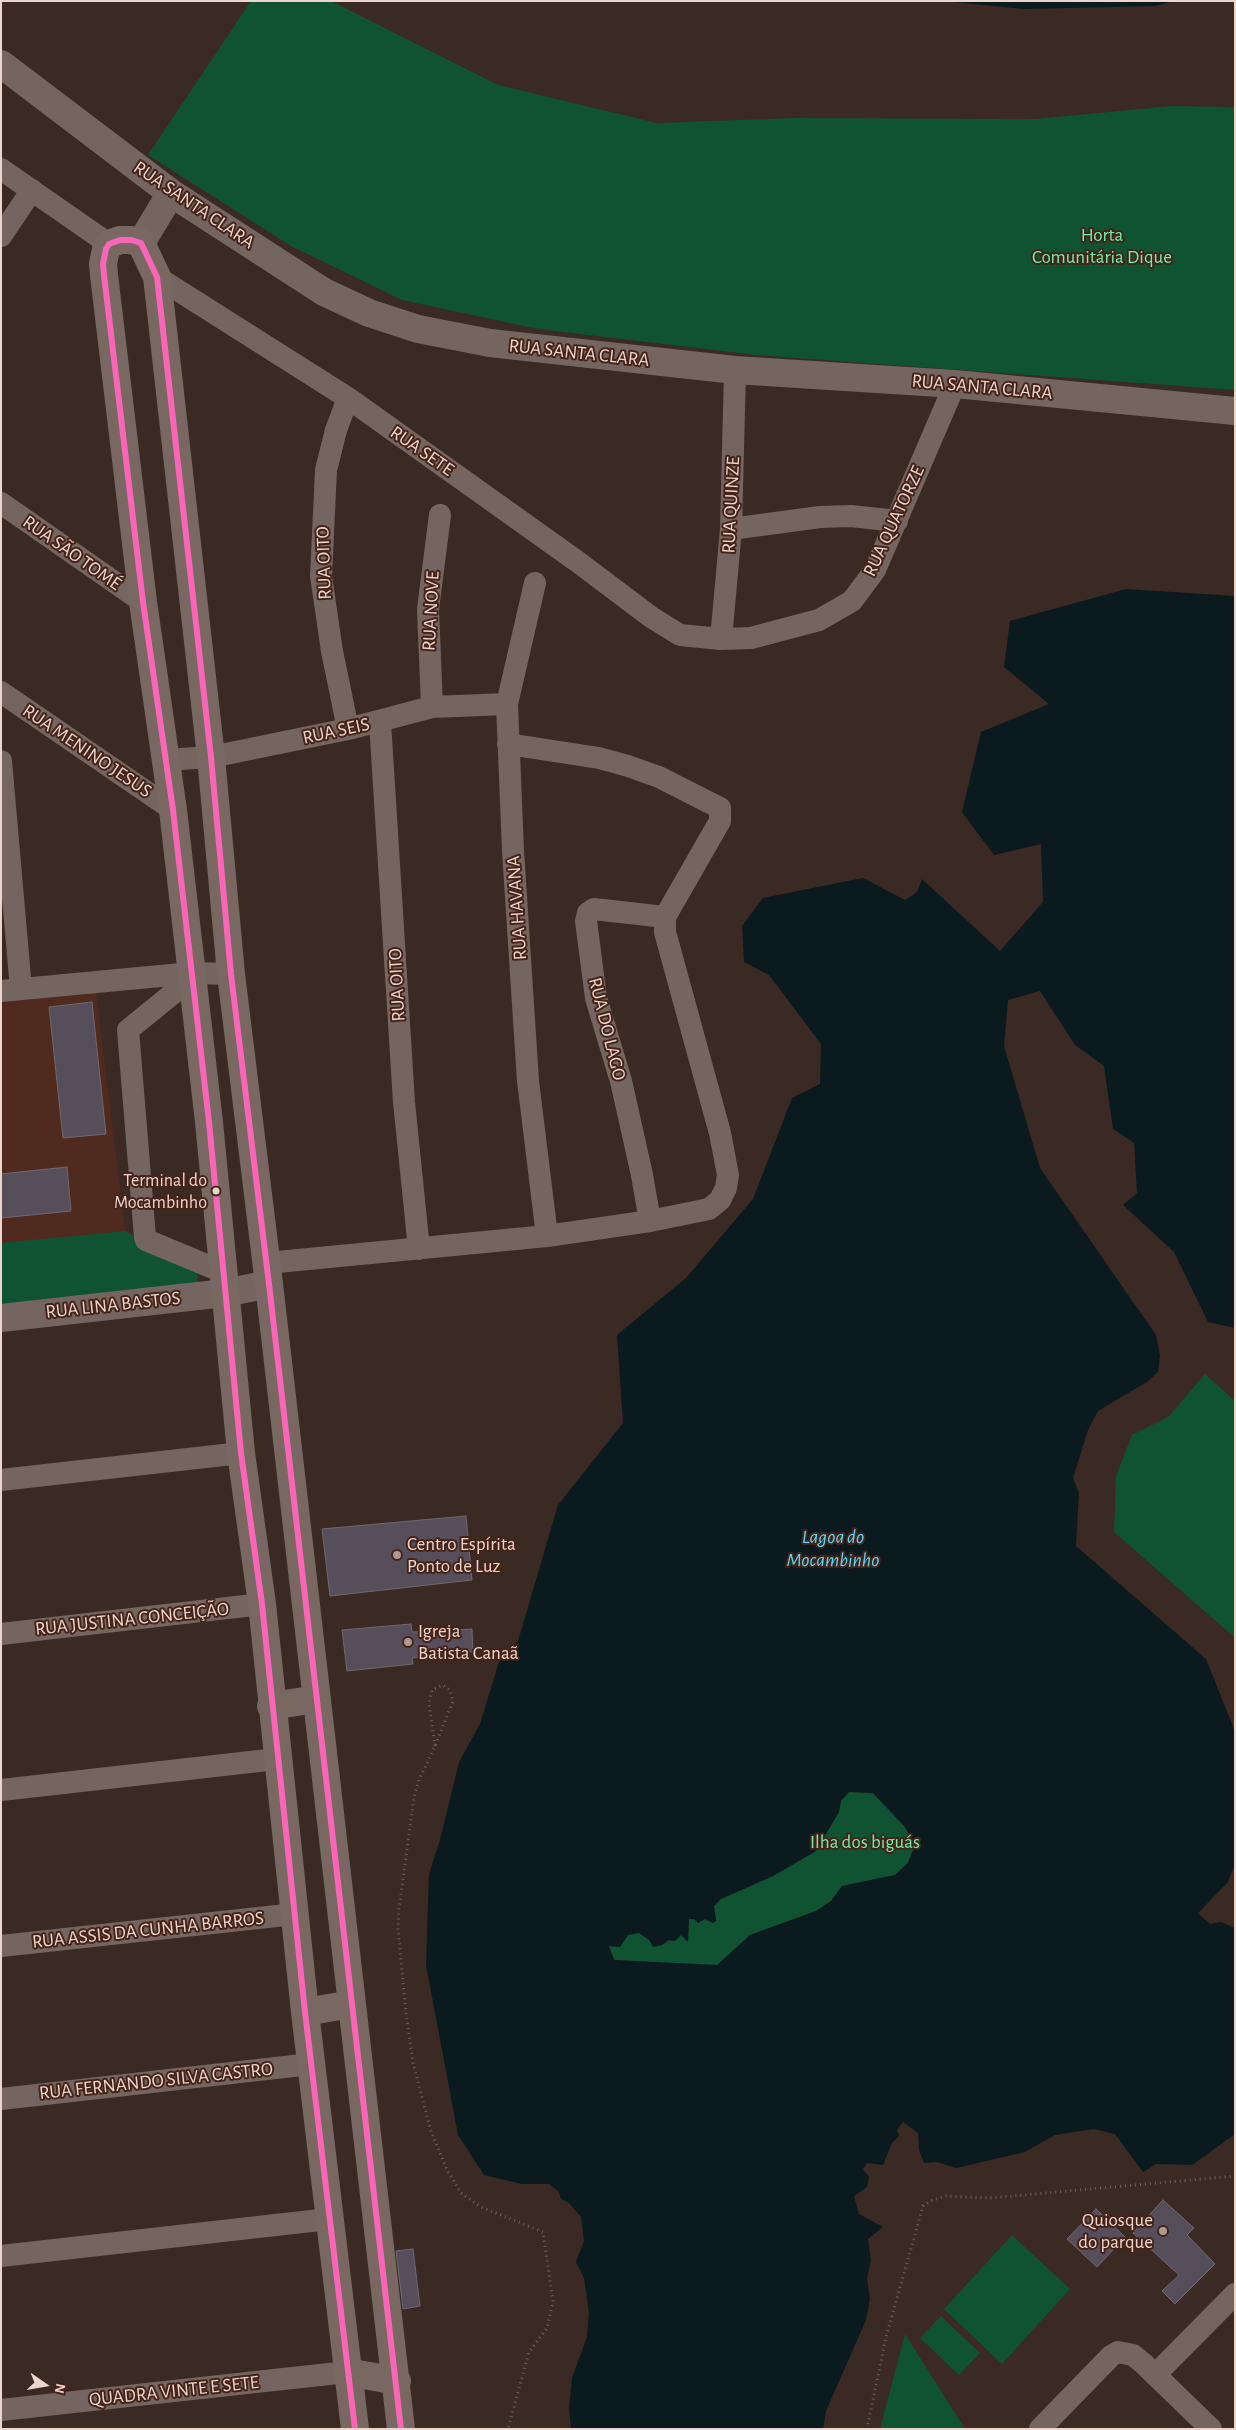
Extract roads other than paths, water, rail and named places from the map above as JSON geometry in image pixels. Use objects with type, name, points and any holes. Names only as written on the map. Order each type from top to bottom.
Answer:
[{"type":"main road","points":[[355,2429],[305,2012],[271,1706],[262,1604],[241,1453],[209,1122],[173,810],[143,602],[103,270],[104,255],[109,244],[125,239],[141,243],[157,277],[211,757],[231,974],[268,1274],[397,2381],[401,2429]]},
{"type":"main road","points":[[271,1706],[317,1698]]},
{"type":"main road","points":[[305,2012],[352,2004]]},
{"type":"main road","points":[[347,2372],[397,2381]]},
{"type":"street","name":"RUA SANTA CLARA","points":[[1,64],[171,193],[324,292],[369,312],[418,329],[499,344],[735,370],[955,384],[1235,411]]},
{"type":"street","points":[[1,168],[109,244]]},
{"type":"street","points":[[1,236],[32,190]]},
{"type":"street","points":[[141,243],[171,193]]},
{"type":"street","name":"RUA SETE","points":[[157,277],[348,398],[578,562],[650,617],[680,635]]},
{"type":"street","name":"RUA QUINZE","points":[[721,639],[731,529],[735,370]]},
{"type":"street","name":"RUA QUATORZE","points":[[680,635],[721,639],[750,638],[819,620],[852,601],[875,570],[898,521],[955,384]]},
{"type":"street","name":"RUA OITO","points":[[348,398],[336,430],[326,470],[321,576],[332,651],[348,729]]},
{"type":"street","name":"RUA SÃO TOMÉ","points":[[1,504],[143,602]]},
{"type":"street","name":"RUA NOVE","points":[[432,707],[428,609],[440,515]]},
{"type":"street","points":[[731,529],[820,517],[850,516],[898,521]]},
{"type":"street","name":"RUA HAVANA","points":[[535,583],[507,704],[528,1081],[547,1236]]},
{"type":"street","name":"RUA MENINO JESUS","points":[[1,692],[173,810]]},
{"type":"street","name":"RUA SEIS","points":[[165,760],[211,757],[380,722],[432,707],[507,704]]},
{"type":"street","name":"RUA OITO","points":[[380,722],[404,1102],[419,1249]]},
{"type":"street","points":[[268,1274],[419,1249],[547,1236],[650,1221],[709,1209],[720,1200],[726,1188],[728,1175],[720,1133],[668,948],[665,917],[720,821],[720,808],[659,777],[628,766],[599,758],[508,744]]},
{"type":"street","points":[[1,760],[11,990],[192,975],[231,974]]},
{"type":"street","name":"RUA DO LAGO","points":[[650,1221],[621,1081],[596,998],[586,921],[588,913],[594,909],[665,917]]},
{"type":"street","points":[[192,975],[128,1030],[145,1237],[146,1240],[224,1282]]},
{"type":"street","name":"RUA LINA BASTOS","points":[[1,1318],[268,1274]]},
{"type":"street","points":[[1,1480],[241,1453]]},
{"type":"street","name":"RUA JUSTINA CONCEIÇÃO","points":[[1,1634],[262,1604]]},
{"type":"street","points":[[1,1790],[277,1759]]},
{"type":"street","name":"RUA ASSIS DA CUNHA BARROS","points":[[1,1946],[295,1914]]},
{"type":"street","name":"RUA FERNANDO SILVA CASTRO","points":[[1,2099],[311,2064]]},
{"type":"street","points":[[1,2256],[329,2218]]},
{"type":"street","points":[[1155,2375],[1235,2294]]},
{"type":"street","points":[[1040,2429],[1111,2356],[1118,2352],[1133,2355],[1211,2429]]},
{"type":"street","name":"QUADRA VINTE E SETE","points":[[1,2410],[347,2372]]},
{"type":"water","points":[[943,1],[1173,1],[1156,6],[1024,9]]},
{"type":"water","name":"Lagoa do Mocambinho","points":[[1126,589],[1235,596],[1235,1328],[1208,1322],[1174,1252],[1123,1205],[1137,1193],[1134,1143],[1113,1129],[1104,1066],[1075,1045],[1040,991],[1008,1000],[1004,1046],[1040,1168],[1156,1335],[1160,1356],[1158,1372],[1147,1382],[1098,1411],[1088,1430],[1073,1478],[1079,1493],[1076,1546],[1206,1659],[1235,1734],[1235,1864],[1228,1882],[1198,1913],[1210,1924],[1221,1922],[1235,1928],[1235,2134],[1192,2165],[1156,2164],[1143,2172],[1115,2134],[1094,2129],[1055,2135],[1025,2152],[956,2168],[937,2162],[924,2163],[919,2150],[918,2133],[903,2122],[897,2130],[899,2136],[892,2143],[883,2165],[867,2163],[863,2169],[869,2177],[867,2187],[854,2196],[859,2214],[883,2227],[868,2239],[871,2260],[867,2279],[870,2299],[866,2320],[826,2411],[823,2429],[571,2429],[569,2408],[572,2378],[587,2337],[589,2313],[584,2278],[576,2262],[584,2241],[581,2217],[568,2202],[561,2199],[559,2192],[549,2184],[522,2184],[484,2175],[458,2135],[426,1965],[429,1874],[440,1840],[459,1762],[480,1724],[499,1662],[518,1641],[558,1505],[623,1423],[617,1335],[686,1278],[753,1199],[792,1098],[820,1084],[821,1044],[769,975],[744,962],[742,926],[763,898],[863,878],[905,900],[917,892],[922,879],[1000,951],[1043,902],[1041,844],[994,855],[962,812],[981,732],[1049,704],[1004,667],[1010,621]],"holes":[[[849,1792],[873,1793],[905,1827],[915,1845],[908,1863],[895,1875],[842,1886],[831,1901],[816,1911],[750,1935],[717,1965],[614,1960],[609,1946],[620,1947],[628,1935],[639,1933],[649,1940],[653,1947],[662,1945],[668,1940],[675,1941],[681,1935],[688,1942],[689,1919],[694,1919],[698,1923],[705,1919],[713,1923],[716,1921],[714,1906],[721,1899],[773,1876],[816,1851],[839,1812],[841,1801]]]},
{"type":"place","name":"Terminal do Mocambinho","points":[[216,1191]]},
{"type":"place","name":"Centro Espírita Ponto de Luz","points":[[397,1555]]},
{"type":"place","name":"Igreja Batista Canaã","points":[[408,1642]]},
{"type":"place","name":"Quiosque do parque","points":[[1163,2231]]},
{"type":"park label","name":"Horta Comunitária Dique","points":[[1102,246]]},
{"type":"park label","name":"Ilha dos biguás","points":[[865,1842]]}]
